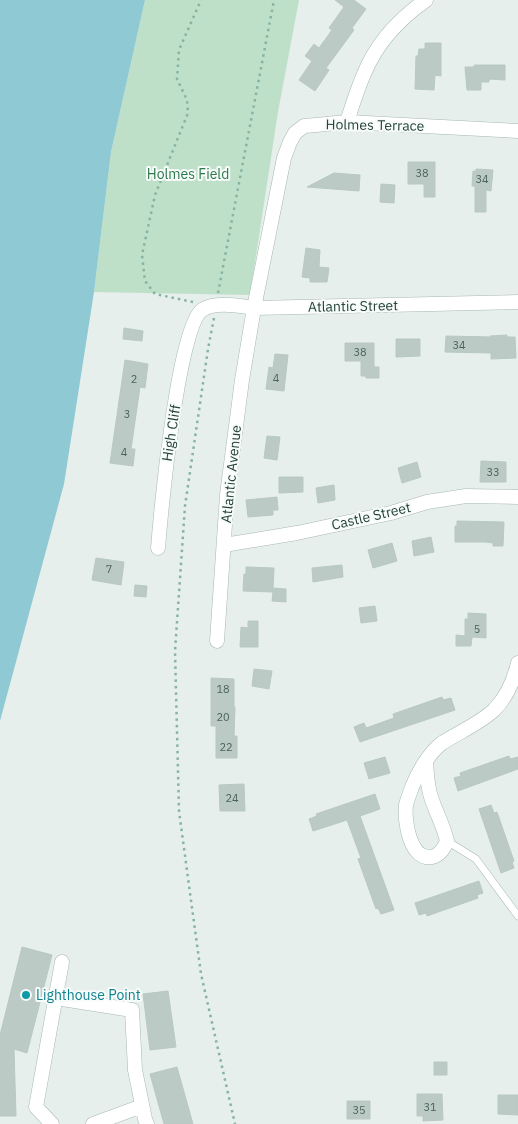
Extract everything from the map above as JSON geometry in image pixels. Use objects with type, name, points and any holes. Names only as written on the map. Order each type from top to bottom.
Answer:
[{"type":"street","points":[[347,122],[364,72],[387,35],[411,11],[426,0]]},
{"type":"street","name":"Holmes Terrace","points":[[254,308],[284,158],[295,133],[304,126],[347,122],[518,131]]},
{"type":"street","name":"Atlantic Street","points":[[216,306],[230,305],[254,308],[518,302]]},
{"type":"street","name":"High Cliff","points":[[158,548],[165,473],[186,344],[194,320],[202,310],[216,306]]},
{"type":"street","name":"Atlantic Avenue","points":[[217,641],[228,494],[242,380],[254,308]]},
{"type":"street","name":"Castle Street","points":[[224,545],[297,533],[391,513],[427,502],[466,496],[518,497]]},
{"type":"street","points":[[426,762],[427,781],[431,798],[441,818],[447,841],[441,852],[436,856],[426,857],[416,851],[410,841],[407,826],[406,805],[412,786],[426,762],[440,745],[494,710],[506,694],[518,663]]},
{"type":"street","points":[[52,1124],[36,1107],[62,962]]},
{"type":"street","points":[[56,998],[132,1010],[135,1070],[147,1124]]},
{"type":"street","points":[[93,1124],[142,1106]]},
{"type":"lane","points":[[447,841],[476,858],[518,916]]},
{"type":"path","points":[[201,0],[179,50],[177,79],[187,100],[188,113],[155,195],[142,255],[145,281],[155,294],[216,306]]},
{"type":"path","points":[[235,1124],[201,974],[179,811],[175,651],[185,506],[208,349],[274,0]]},
{"type":"green space","name":"Holmes Field","points":[[145,0],[299,0],[278,112],[250,295],[94,292],[111,152]]},
{"type":"water","points":[[0,0],[145,0],[111,152],[94,292],[64,484],[0,721]]},
{"type":"building","points":[[335,0],[354,0],[366,9],[352,28],[354,30],[326,68],[329,70],[315,91],[299,80],[312,61],[305,56],[314,44],[319,48],[332,30],[329,28],[344,7]]},
{"type":"building","points":[[425,43],[441,43],[441,76],[435,75],[434,90],[415,89],[416,56],[418,56],[419,49],[425,49]]},
{"type":"building","points":[[474,65],[505,65],[505,80],[489,79],[489,82],[481,82],[481,90],[467,90],[465,67],[474,67]]},
{"type":"building","points":[[408,162],[435,162],[435,197],[424,197],[424,184],[408,184]]},
{"type":"building","points":[[476,169],[493,170],[491,191],[486,190],[486,212],[475,212],[475,186],[472,186],[473,171],[476,171]]},
{"type":"building","points":[[334,173],[360,175],[359,191],[307,187]]},
{"type":"building","points":[[381,184],[395,185],[394,203],[380,202]]},
{"type":"building","points":[[306,248],[320,250],[319,267],[329,268],[327,282],[310,282],[310,278],[302,277]]},
{"type":"building","points":[[124,328],[143,331],[142,341],[123,339]]},
{"type":"building","points":[[507,335],[507,337],[515,337],[516,358],[491,359],[491,353],[445,352],[446,336],[491,337]]},
{"type":"building","points":[[396,339],[420,339],[420,356],[396,357]]},
{"type":"building","points":[[345,343],[374,343],[374,367],[379,367],[379,378],[361,376],[361,361],[345,361]]},
{"type":"building","points":[[275,354],[288,355],[284,391],[266,389],[269,367],[273,368]]},
{"type":"building","points":[[125,360],[148,364],[145,388],[140,387],[131,449],[135,449],[133,466],[110,463]]},
{"type":"building","points":[[267,436],[280,437],[277,460],[264,458]]},
{"type":"building","points":[[481,461],[506,462],[506,482],[480,482]]},
{"type":"building","points":[[417,462],[421,477],[402,483],[398,468]]},
{"type":"building","points":[[279,477],[303,477],[303,492],[279,493]]},
{"type":"building","points":[[334,485],[335,500],[318,503],[316,488]]},
{"type":"building","points":[[277,497],[278,510],[273,510],[273,515],[248,517],[246,500]]},
{"type":"building","points":[[457,521],[504,522],[503,546],[493,546],[493,543],[486,542],[455,542],[455,526],[457,526]]},
{"type":"building","points":[[431,537],[434,552],[414,556],[412,541]]},
{"type":"building","points":[[392,543],[397,561],[373,568],[368,550]]},
{"type":"building","points":[[96,558],[124,562],[121,585],[92,580]]},
{"type":"building","points":[[342,565],[343,577],[313,582],[312,568]]},
{"type":"building","points":[[246,567],[274,568],[273,588],[286,589],[286,602],[272,601],[273,592],[243,591]]},
{"type":"building","points":[[135,585],[147,586],[146,597],[134,596]]},
{"type":"building","points":[[375,606],[377,621],[361,623],[359,608]]},
{"type":"building","points":[[468,613],[486,614],[486,638],[472,637],[471,646],[456,646],[456,635],[465,636],[465,619],[468,619]]},
{"type":"building","points":[[248,621],[258,621],[258,647],[240,647],[241,627],[248,628]]},
{"type":"building","points":[[254,669],[272,671],[269,689],[252,686]]},
{"type":"building","points":[[211,678],[234,679],[234,736],[237,736],[237,758],[216,758],[216,726],[211,726]]},
{"type":"building","points":[[442,697],[443,700],[451,698],[455,710],[360,742],[354,727],[364,723],[366,728],[394,718],[393,714]]},
{"type":"building","points":[[509,756],[510,759],[518,757],[518,769],[458,791],[454,778],[461,776],[460,773]]},
{"type":"building","points":[[385,757],[390,773],[369,779],[364,763]]},
{"type":"building","points":[[244,784],[245,811],[220,811],[219,785]]},
{"type":"building","points":[[375,794],[380,809],[360,816],[394,910],[381,914],[378,908],[376,909],[358,859],[361,858],[347,820],[313,831],[309,819],[317,816],[316,814]]},
{"type":"building","points":[[491,805],[494,813],[497,812],[514,861],[512,862],[514,868],[501,873],[479,809]]},
{"type":"building","points":[[479,881],[483,893],[477,895],[478,898],[427,916],[426,913],[419,915],[415,903]]},
{"type":"building","name":"Lighthouse Point","points":[[22,947],[52,955],[27,1053],[14,1049],[16,1116],[0,1116],[0,1035]]},
{"type":"building","name":"Lighthouse Point","points":[[168,991],[176,1047],[150,1050],[143,994]]},
{"type":"building","points":[[434,1062],[447,1062],[447,1075],[434,1075]]},
{"type":"building","points":[[177,1067],[193,1124],[164,1124],[150,1074]]},
{"type":"building","points":[[417,1094],[442,1094],[443,1120],[423,1121],[423,1116],[417,1116]]},
{"type":"building","points":[[498,1095],[518,1095],[518,1115],[498,1114]]},
{"type":"building","points":[[347,1101],[370,1101],[370,1119],[347,1119]]},
{"type":"place","name":"Lighthouse Point","points":[[26,995]]}]
